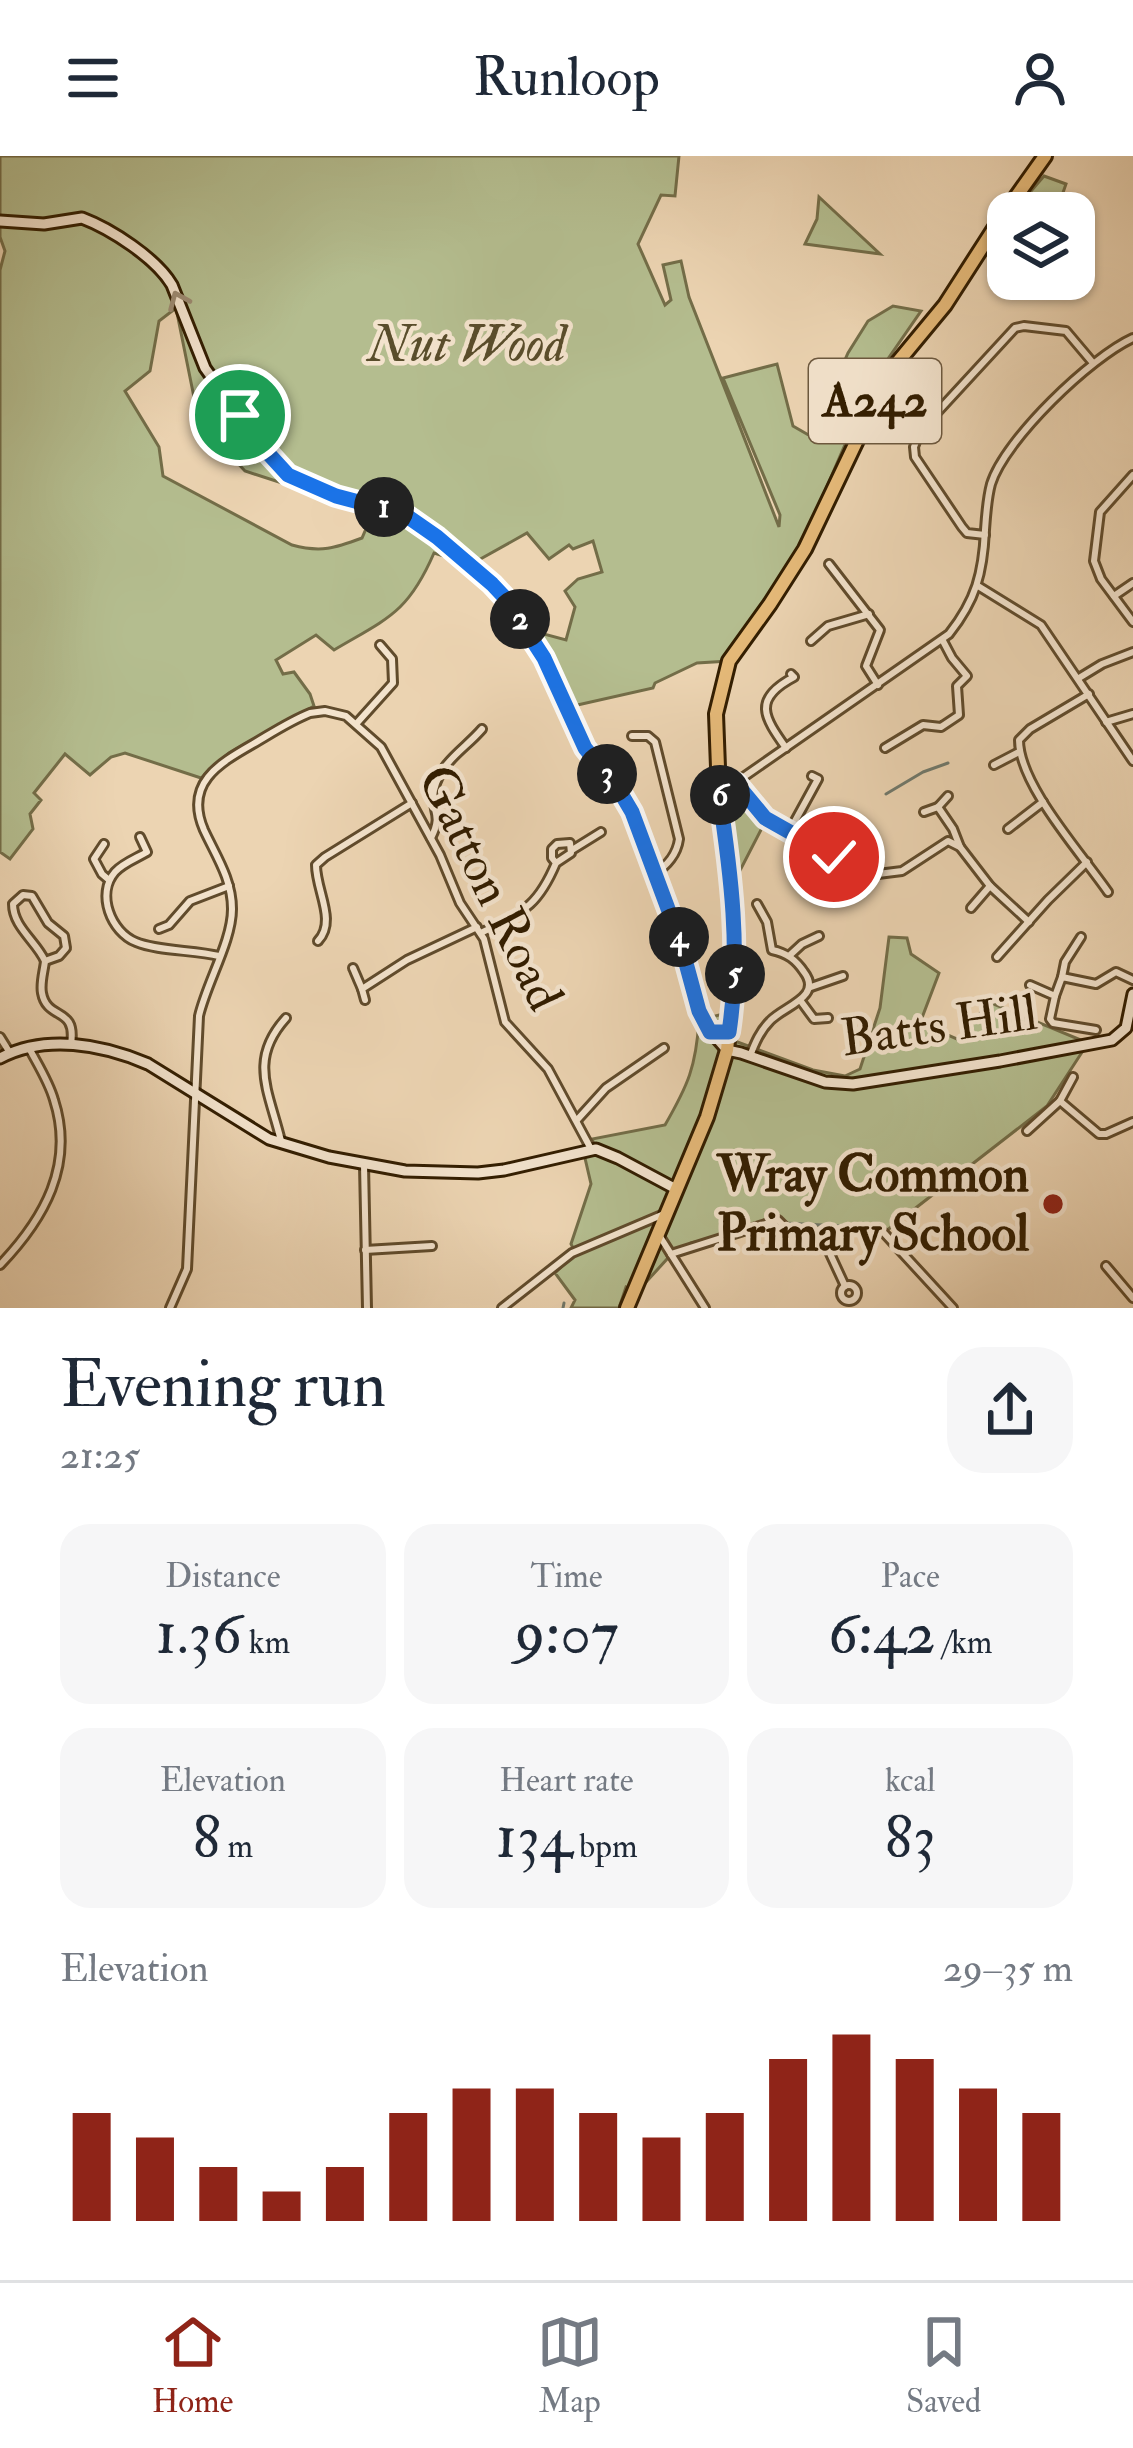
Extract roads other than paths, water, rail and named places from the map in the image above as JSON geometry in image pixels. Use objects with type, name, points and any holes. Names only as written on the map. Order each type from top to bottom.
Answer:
[{"type":"main road","name":"A242","points":[[627,1308],[707,1117],[727,1050],[736,968],[716,714],[729,661],[805,549],[880,390],[946,304],[1046,156]]},
{"type":"street","points":[[0,221],[44,224],[82,218],[150,260],[172,285],[205,368],[288,475],[404,514],[501,592],[544,658],[585,748],[632,812],[680,941],[699,1011],[727,1050]]},
{"type":"street","points":[[985,535],[967,533],[962,527],[915,457],[916,437],[1015,328],[1066,331],[1093,363]]},
{"type":"street","points":[[719,794],[942,640],[962,618],[978,586],[990,486],[1004,458],[1093,363],[1133,338]]},
{"type":"street","points":[[1133,475],[1099,517],[1095,566],[1133,622]]},
{"type":"street","points":[[830,564],[880,630],[866,666],[878,685]]},
{"type":"street","points":[[1114,596],[1133,584]]},
{"type":"street","points":[[978,586],[1036,620],[1133,761]]},
{"type":"street","points":[[811,640],[827,626],[868,614]]},
{"type":"street","points":[[885,748],[923,725],[941,728],[958,715],[957,686],[970,675],[942,640]]},
{"type":"street","points":[[357,723],[393,683],[392,659],[380,645]]},
{"type":"street","points":[[1079,678],[1133,652]]},
{"type":"street","points":[[780,674],[781,684],[768,703],[765,719],[786,748]]},
{"type":"street","points":[[781,684],[794,677],[791,674]]},
{"type":"street","points":[[762,694],[768,703]]},
{"type":"street","points":[[1090,694],[1030,729],[1019,740],[1019,752],[1043,802],[1108,892]]},
{"type":"street","name":"Gatton Road","points":[[170,1308],[187,1270],[200,1016],[232,908],[220,860],[200,817],[200,796],[210,772],[224,760],[310,713],[337,712],[357,723],[381,747],[479,930],[505,1022],[545,1065],[591,1149]]},
{"type":"street","points":[[1106,722],[1133,714]]},
{"type":"street","points":[[431,838],[439,819],[433,798],[440,775],[482,729]]},
{"type":"street","points":[[632,736],[651,737],[657,745],[679,839],[669,862],[655,873]]},
{"type":"street","points":[[994,765],[1019,752]]},
{"type":"street","points":[[789,832],[818,779]]},
{"type":"street","points":[[736,783],[765,818],[870,875],[902,871],[948,841],[953,829]]},
{"type":"street","points":[[924,812],[948,796]]},
{"type":"street","points":[[1008,829],[1043,802]]},
{"type":"street","points":[[325,939],[327,924],[316,866],[412,803]]},
{"type":"street","points":[[938,806],[960,847],[990,886],[1029,922]]},
{"type":"street","points":[[362,989],[407,959],[532,904],[556,863],[602,832]]},
{"type":"street","points":[[140,837],[147,852],[122,866],[110,880],[106,897],[124,935],[141,944],[219,956]]},
{"type":"street","points":[[948,841],[960,847]]},
{"type":"street","points":[[556,863],[551,854],[557,844],[570,843],[572,850]]},
{"type":"street","points":[[104,844],[94,859],[110,880]]},
{"type":"street","points":[[997,957],[1087,862]]},
{"type":"street","points":[[159,929],[169,925],[190,901],[229,886]]},
{"type":"street","points":[[971,908],[990,886]]},
{"type":"street","points":[[45,961],[64,952],[66,940],[48,923],[32,896],[23,895],[13,904],[13,916],[45,961],[43,995],[48,1006],[69,1020],[74,1030],[70,1044]]},
{"type":"street","points":[[757,904],[772,950],[800,966],[811,987]]},
{"type":"street","points":[[789,956],[819,936]]},
{"type":"street","points":[[1081,937],[1065,962],[1050,1018],[1053,1023],[1096,1030]]},
{"type":"street","points":[[352,968],[365,1000]]},
{"type":"street","points":[[1062,977],[1096,983],[1117,972],[1133,980]]},
{"type":"street","points":[[749,1056],[773,1017],[811,987],[843,976]]},
{"type":"street","points":[[1030,985],[1054,996]]},
{"type":"street","name":"Batts Hill","points":[[727,1050],[825,1082],[853,1084],[1128,1036],[1132,998]]},
{"type":"street","points":[[800,1000],[814,1018],[828,1018]]},
{"type":"street","points":[[281,1144],[262,1064],[271,1035],[286,1018]]},
{"type":"street","points":[[710,1032],[729,1032]]},
{"type":"street","points":[[0,1037],[5,1055],[28,1046],[70,1044],[140,1060],[281,1144],[364,1165],[493,1172],[591,1149],[618,1158],[676,1190]]},
{"type":"street","points":[[0,1265],[34,1226],[60,1168],[62,1130],[54,1100],[28,1046]]},
{"type":"street","points":[[577,1120],[605,1088],[664,1048]]},
{"type":"street","points":[[1028,1131],[1060,1101],[1073,1077]]},
{"type":"street","points":[[1060,1101],[1100,1134],[1133,1122]]},
{"type":"street","points":[[364,1165],[367,1308]]},
{"type":"street","points":[[502,1308],[572,1253],[665,1214]]},
{"type":"street","points":[[671,1254],[780,1221],[795,1238],[826,1245],[845,1286]]},
{"type":"street","points":[[657,1232],[705,1308]]},
{"type":"street","points":[[884,1233],[953,1308]]},
{"type":"street","points":[[365,1250],[432,1246]]},
{"type":"street","points":[[1106,1266],[1133,1298]]},
{"type":"waterway","points":[[886,794],[948,763]]},
{"type":"waterway","points":[[847,1079],[863,1078]]},
{"type":"waterway","points":[[784,1223],[859,1231]]},
{"type":"waterway","points":[[563,1308],[564,1303]]},
{"type":"place","name":"Wray Common Primary School","points":[[1053,1204]]},
{"type":"park label","name":"Nut Wood","points":[[467,345]]}]
